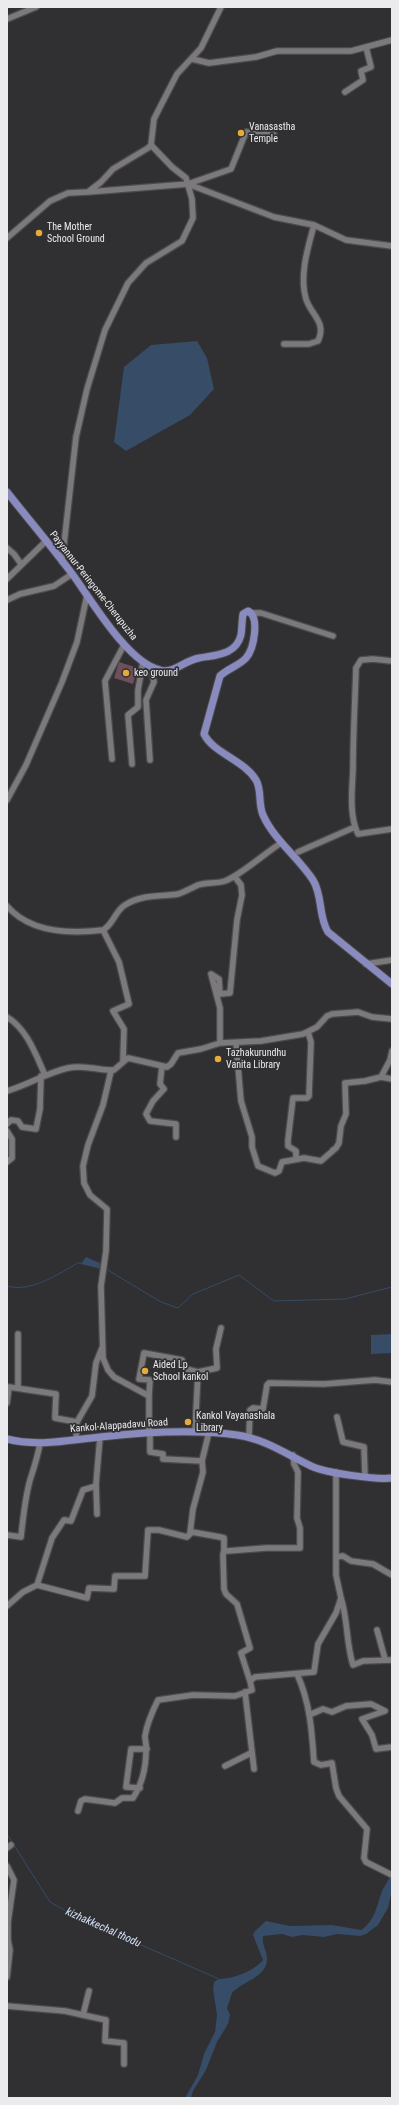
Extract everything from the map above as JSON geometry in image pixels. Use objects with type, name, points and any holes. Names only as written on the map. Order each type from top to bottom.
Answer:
[{"type":"main road","name":"Payyannur-Peringome-Cherupuzha","points":[[7,492],[72,574],[124,644],[143,662],[153,668],[164,671],[170,670],[194,659],[226,653],[239,640],[243,614],[248,611],[252,613]]},
{"type":"main road","points":[[252,613],[254,616],[254,632],[250,650],[246,658],[220,676],[204,734],[210,742],[246,767],[253,776],[259,787],[262,812],[281,843],[313,880],[320,896],[323,921],[328,932],[392,984]]},
{"type":"main road","name":"Kankol-Alappadavu Road","points":[[7,1439],[40,1443],[100,1437],[209,1432],[248,1437],[272,1444],[318,1469],[365,1476],[392,1478]]},
{"type":"street","points":[[7,19],[36,7]]},
{"type":"street","points":[[88,192],[101,182],[113,169],[150,145],[154,119],[158,111],[178,74],[192,59],[208,36],[221,7]]},
{"type":"street","points":[[192,59],[209,63],[256,56],[277,51],[351,51],[392,40]]},
{"type":"street","points":[[345,92],[363,80],[361,71],[371,67],[366,47]]},
{"type":"street","points":[[7,238],[50,200],[68,193],[188,184],[231,169],[246,132],[274,134]]},
{"type":"street","points":[[62,562],[76,437],[86,389],[105,330],[115,307],[136,274],[146,263],[182,241],[193,218],[192,199],[186,178],[172,167],[150,145]]},
{"type":"street","points":[[188,184],[274,217],[314,225],[346,240],[392,246]]},
{"type":"street","points":[[284,344],[309,344],[318,341],[321,335],[320,322],[308,303],[304,285],[308,246],[314,225]]},
{"type":"street","points":[[7,579],[46,541]]},
{"type":"street","points":[[7,548],[14,554],[21,564]]},
{"type":"street","points":[[7,600],[20,594],[54,586],[72,574]]},
{"type":"street","points":[[7,800],[26,765],[62,682],[77,642],[87,594]]},
{"type":"street","points":[[252,613],[261,614],[333,636]]},
{"type":"street","points":[[112,758],[105,681],[124,644]]},
{"type":"street","points":[[392,661],[373,659],[361,660],[356,668],[353,723],[354,827],[358,834],[392,829]]},
{"type":"street","points":[[132,764],[128,715],[138,707],[138,690],[143,662]]},
{"type":"street","points":[[150,760],[146,700],[154,682],[152,674],[153,668]]},
{"type":"street","points":[[298,852],[354,827]]},
{"type":"street","points":[[7,906],[24,921],[35,926],[53,930],[103,930],[108,927],[124,905],[140,898],[159,894],[180,894],[198,885],[219,883],[235,877],[265,853],[281,843]]},
{"type":"street","points":[[220,1043],[220,1008],[211,974],[219,979],[220,994],[230,993],[237,920],[242,895],[241,885],[235,877]]},
{"type":"street","points":[[103,930],[119,962],[129,1004],[113,1011],[124,1029],[123,1060]]},
{"type":"street","points":[[366,964],[392,960]]},
{"type":"street","points":[[7,1091],[69,1067],[83,1067],[111,1071],[114,1070],[123,1060],[128,1058],[167,1067],[171,1064],[178,1052],[201,1049],[220,1043],[260,1041],[308,1032],[317,1027],[327,1016],[332,1014],[358,1012],[372,1017],[392,1019]]},
{"type":"street","points":[[7,1017],[18,1025],[26,1037],[43,1076],[40,1109],[36,1129],[22,1127],[21,1123],[11,1120],[7,1124]]},
{"type":"street","points":[[296,1159],[296,1151],[288,1146],[288,1140],[293,1098],[307,1098],[309,1096],[311,1042],[308,1032]]},
{"type":"street","points":[[236,1043],[241,1101],[252,1137],[252,1147],[258,1166],[274,1173],[279,1171],[282,1162],[311,1158],[322,1161],[333,1150],[346,1114],[345,1083],[365,1081],[381,1077],[392,1079]]},
{"type":"street","points":[[381,1077],[390,1060],[392,1051]]},
{"type":"street","points":[[162,1066],[160,1084],[164,1089],[153,1101],[146,1114],[150,1121],[176,1124],[176,1137]]},
{"type":"street","points":[[111,1071],[103,1105],[88,1146],[83,1166],[84,1183],[90,1195],[107,1210],[106,1251],[101,1286],[103,1358],[111,1374],[138,1391],[150,1396]]},
{"type":"street","points":[[7,1131],[12,1139],[12,1158],[7,1162]]},
{"type":"street","points":[[202,1461],[163,1459],[163,1454],[150,1452],[150,1380],[139,1378],[144,1353],[182,1360],[186,1369],[198,1372],[217,1368],[216,1349],[221,1328]]},
{"type":"street","points":[[18,1334],[18,1388]]},
{"type":"street","points":[[76,1440],[77,1422],[92,1396],[96,1363],[103,1346]]},
{"type":"street","points":[[195,1432],[198,1372]]},
{"type":"street","points":[[248,1437],[250,1410],[264,1408],[267,1385],[269,1383],[324,1384],[375,1380],[392,1382]]},
{"type":"street","points":[[7,1404],[9,1387],[56,1394],[55,1418],[77,1422]]},
{"type":"street","points":[[337,1417],[343,1442],[364,1446],[365,1476]]},
{"type":"street","points":[[7,1606],[23,1592],[37,1585],[87,1598],[89,1588],[114,1588],[115,1576],[145,1576],[148,1530],[159,1530],[188,1537],[190,1533],[193,1509],[203,1472],[202,1461],[209,1432]]},
{"type":"street","points":[[97,1514],[96,1486],[100,1437]]},
{"type":"street","points":[[7,1535],[21,1537],[25,1504],[31,1479],[36,1467],[40,1443]]},
{"type":"street","points":[[224,1550],[231,1552],[266,1548],[300,1548],[300,1528],[297,1518],[298,1472],[294,1464],[293,1455]]},
{"type":"street","points":[[336,1472],[336,1575],[346,1613],[348,1648],[353,1665],[363,1661],[385,1659],[392,1660]]},
{"type":"street","points":[[37,1585],[52,1538],[64,1520],[71,1521],[83,1490],[96,1486]]},
{"type":"street","points":[[78,1811],[81,1800],[115,1803],[122,1798],[133,1798],[140,1788],[144,1771],[147,1749],[145,1737],[148,1721],[158,1700],[193,1695],[234,1696],[252,1690],[240,1653],[250,1648],[250,1643],[237,1604],[226,1594],[224,1589],[222,1555],[224,1550],[224,1538],[190,1533]]},
{"type":"street","points":[[336,1557],[343,1556],[351,1562],[373,1564],[392,1574]]},
{"type":"street","points":[[250,1680],[255,1677],[314,1672],[318,1644],[336,1613],[341,1598]]},
{"type":"street","points":[[377,1630],[385,1659]]},
{"type":"street","points":[[297,1674],[305,1691],[314,1762],[321,1765],[332,1763],[336,1788],[339,1796],[367,1829],[364,1858],[366,1862],[391,1874]]},
{"type":"street","points":[[245,1692],[254,1769]]},
{"type":"street","points":[[309,1715],[324,1709],[332,1712],[346,1706],[371,1704],[385,1711],[362,1719],[372,1735],[376,1749],[392,1747]]},
{"type":"street","points":[[140,1788],[126,1787],[131,1749],[147,1749]]},
{"type":"street","points":[[225,1766],[251,1753]]},
{"type":"street","points":[[7,1866],[14,1880],[8,1922],[8,1940],[10,1950],[7,1978]]},
{"type":"street","points":[[83,2015],[89,1991]]},
{"type":"street","points":[[7,2006],[65,2011],[106,2020],[105,2041],[124,2043],[124,2064]]},
{"type":"shaded area","name":"keo ground","points":[[119,662],[138,668],[133,684],[114,678]]},
{"type":"water","points":[[197,341],[207,358],[214,389],[190,415],[126,451],[114,442],[124,367],[151,345]]},
{"type":"water","points":[[86,1257],[102,1264],[101,1269],[81,1264]]},
{"type":"water","points":[[392,1334],[392,1353],[371,1354],[371,1335]]},
{"type":"water","points":[[392,1873],[392,1889],[388,1908],[378,1925],[366,1934],[360,1936],[337,1934],[324,1937],[302,1935],[292,1937],[282,1934],[263,1936],[267,1957],[266,1966],[258,1975],[232,1993],[227,2008],[230,2015],[228,2024],[217,2042],[206,2070],[193,2091],[191,2098],[185,2098],[198,2075],[204,2054],[215,2032],[217,2015],[213,1989],[214,1982],[219,1979],[245,1973],[253,1969],[263,1960],[253,1935],[255,1931],[266,1921],[290,1926],[332,1925],[361,1930],[366,1926],[372,1917],[382,1891]]},
{"type":"waterway","points":[[7,1286],[25,1287],[35,1285],[78,1263],[81,1263]]},
{"type":"waterway","points":[[106,1269],[161,1302],[178,1308],[193,1294],[239,1275],[274,1301],[345,1299],[392,1287]]},
{"type":"waterway","name":"kizhakkechal thodu","points":[[7,1834],[50,1902],[75,1916],[219,1979]]},
{"type":"place","name":"Vanasastha Temple","points":[[241,133]]},
{"type":"place","name":"The Mother School Ground","points":[[39,233]]},
{"type":"place","name":"keo ground","points":[[126,673]]},
{"type":"place","name":"Tazhakurundhu Vanita Library","points":[[218,1059]]},
{"type":"place","name":"Aided Lp School kankol","points":[[145,1371]]},
{"type":"place","name":"Kankol Vayanashala Library","points":[[188,1422]]}]
